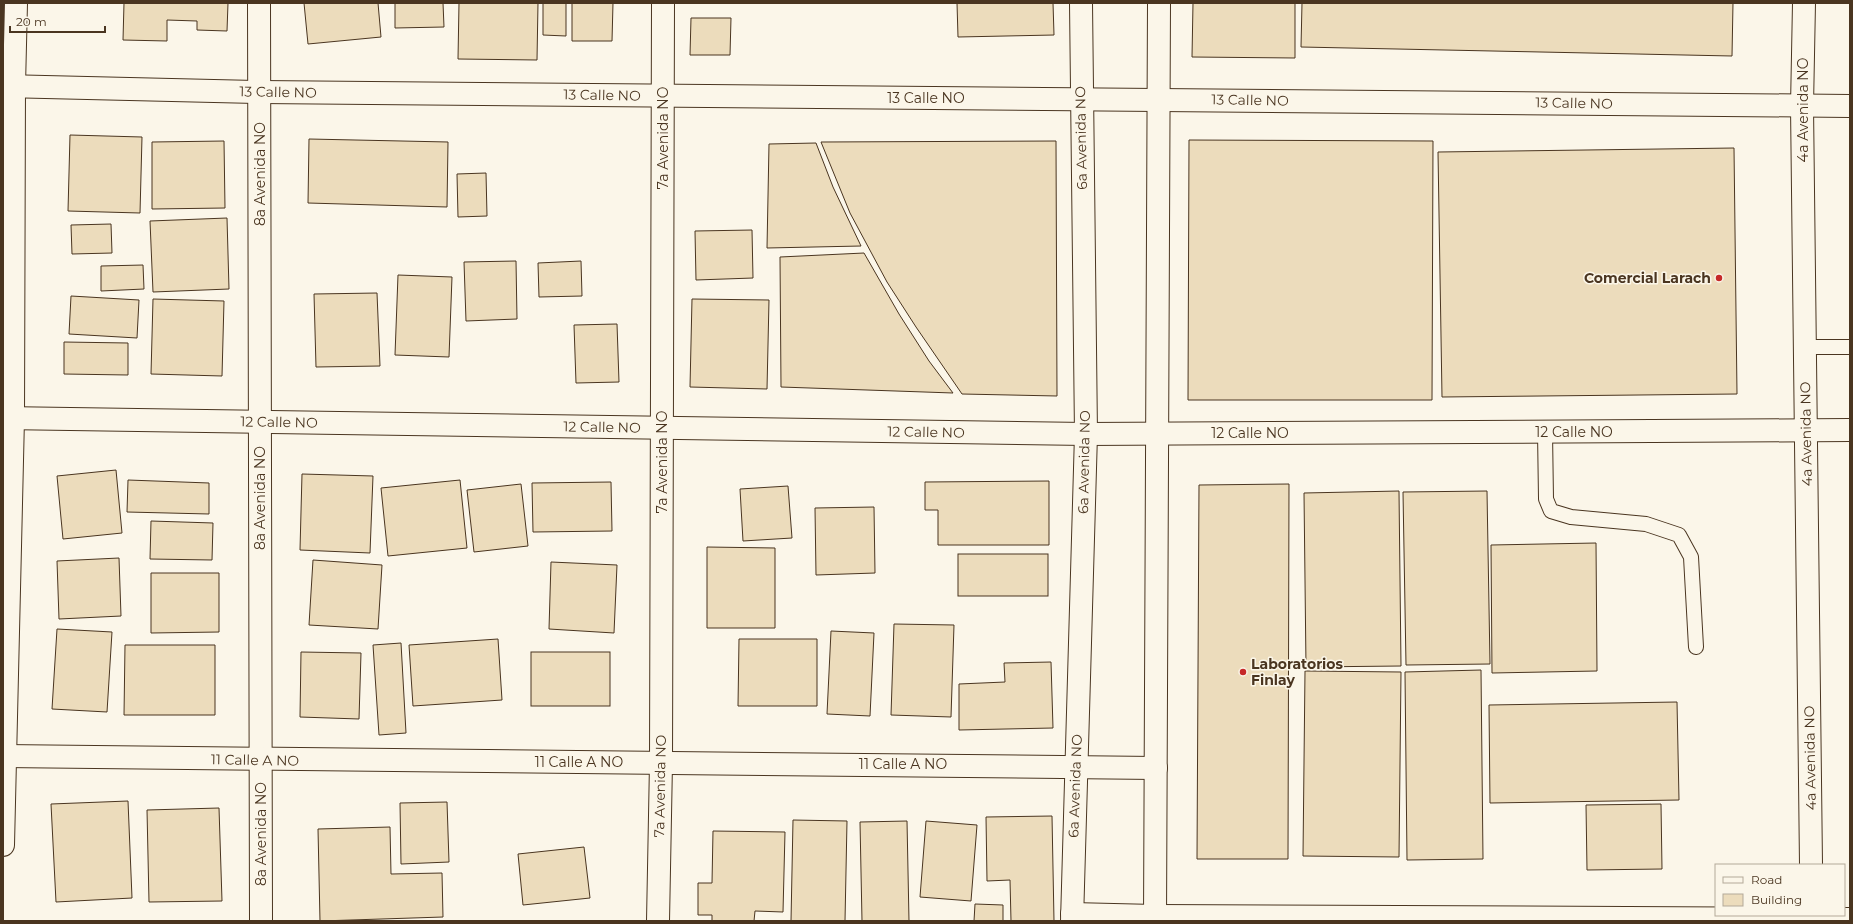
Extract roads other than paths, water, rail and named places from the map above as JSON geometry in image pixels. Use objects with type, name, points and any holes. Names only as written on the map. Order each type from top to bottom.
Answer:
[{"type":"street","points":[[3,845],[8,418],[8,86],[16,3]]},
{"type":"street","name":"8a Avenida NO","points":[[259,3],[261,921]]},
{"type":"street","name":"7a Avenida NO","points":[[658,921],[662,428],[663,3]]},
{"type":"street","name":"6a Avenida NO","points":[[1072,917],[1086,434],[1081,3]]},
{"type":"street","points":[[1155,919],[1157,99],[1159,3]]},
{"type":"street","name":"4a Avenida NO","points":[[1804,3],[1802,106],[1811,864]]},
{"type":"street","name":"13 Calle NO","points":[[8,86],[260,92],[1850,106]]},
{"type":"street","name":"12 Calle NO","points":[[8,418],[1086,434],[1850,430]]},
{"type":"street","name":"11 Calle A NO","points":[[4,756],[261,760],[660,762],[1156,768]]},
{"type":"street","points":[[1072,917],[1155,919],[1850,919]]},
{"type":"lane","points":[[1805,347],[1850,347]]},
{"type":"lane","points":[[1545,432],[1546,499],[1551,511],[1572,517],[1646,524],[1680,535],[1691,558],[1696,647]]},
{"type":"place","name":"Comercial Larach","points":[[1719,278]]},
{"type":"place","name":"Laboratorios Finlay","points":[[1243,672]]}]
